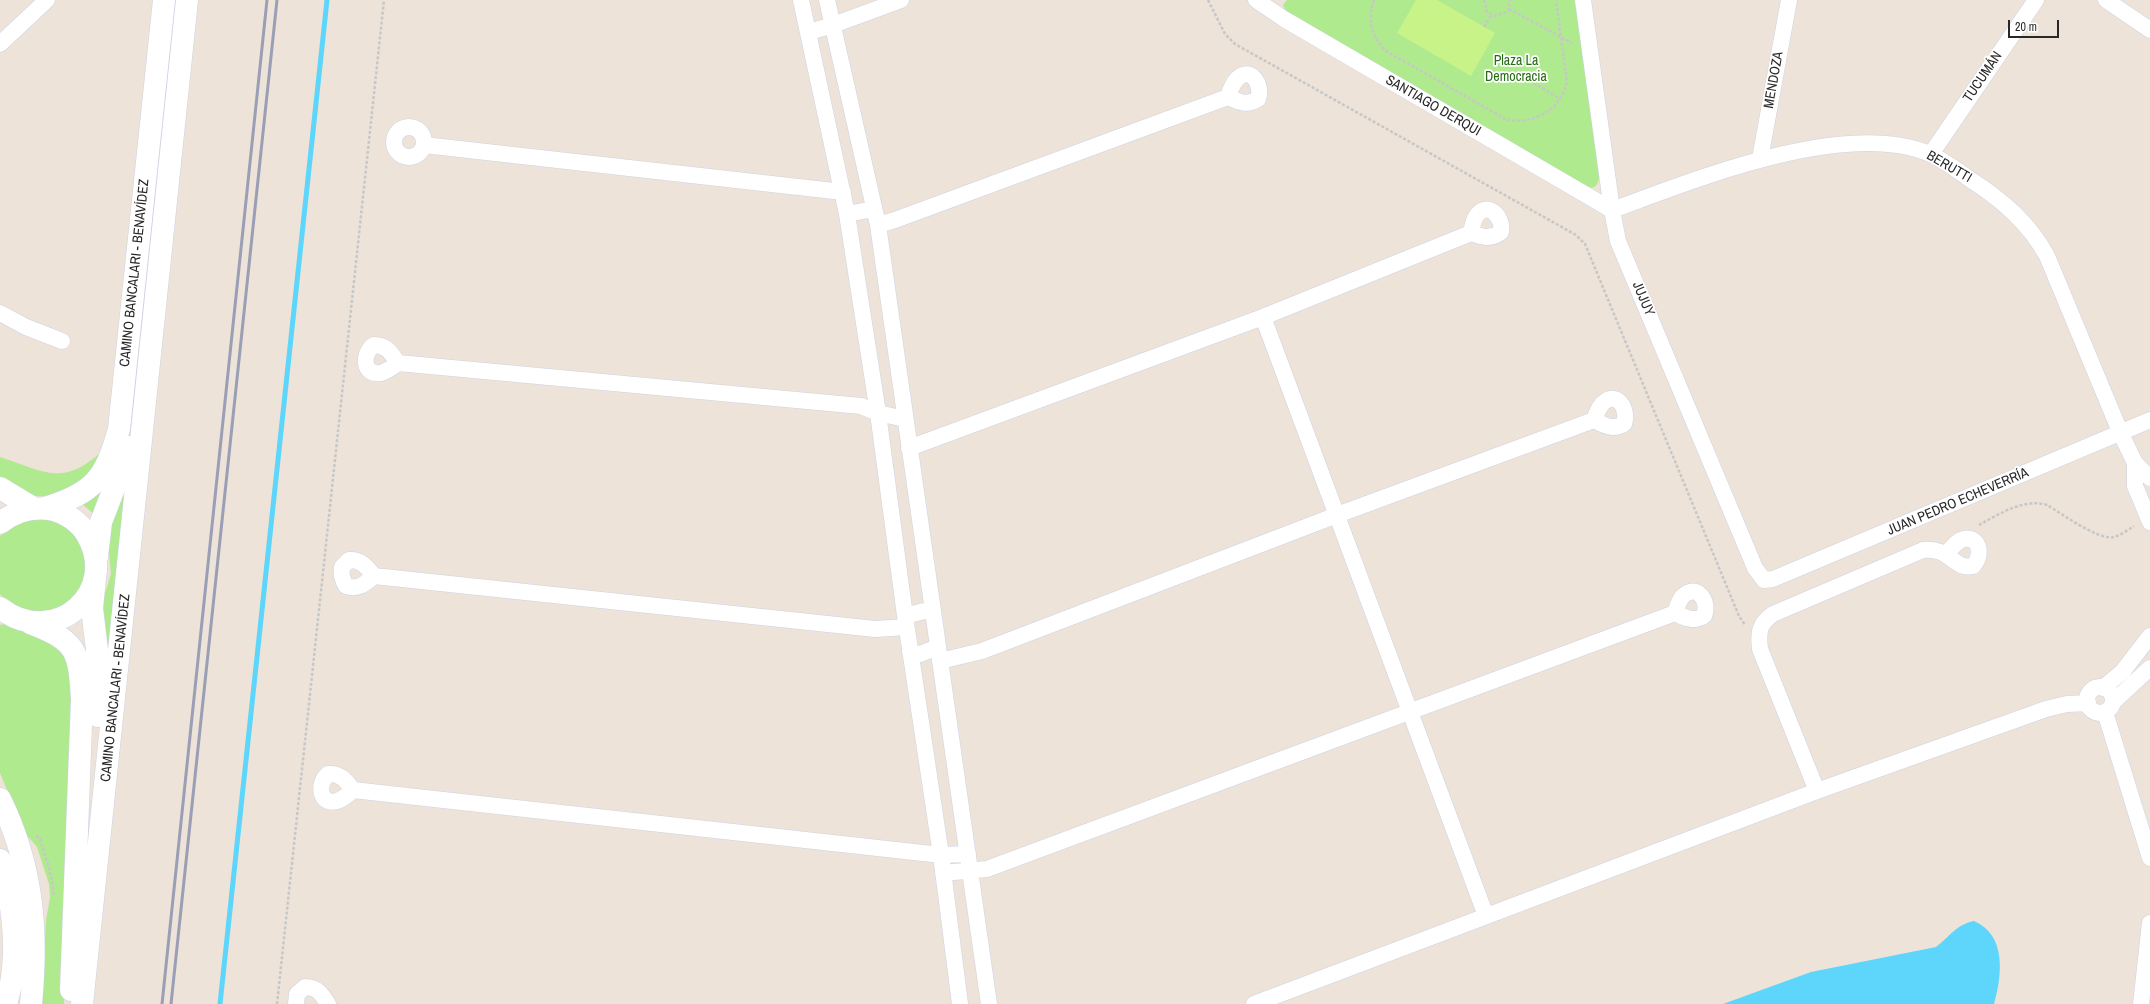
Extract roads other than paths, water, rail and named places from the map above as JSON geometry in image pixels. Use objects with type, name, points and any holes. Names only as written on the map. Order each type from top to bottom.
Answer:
[{"type":"main road","name":"CAMINO BANCALARI - BENAVÍDEZ","points":[[0,523],[20,511],[62,503],[90,488],[111,458],[119,429],[164,0]]},
{"type":"main road","name":"CAMINO BANCALARI - BENAVÍDEZ","points":[[79,1002],[128,583],[146,379],[187,0]]},
{"type":"main road","name":"CAMINO BANCALARI - BENAVÍDEZ","points":[[79,1002],[87,850],[100,696],[99,660],[92,621],[101,522],[136,429],[146,379]]},
{"type":"main road","points":[[0,488],[39,508],[59,512],[72,518],[83,528],[91,541],[95,555],[96,574],[91,590],[76,610],[54,621],[16,621]]},
{"type":"main road","name":"CAMINO BANCALARI - BENAVÍDEZ","points":[[0,608],[16,621],[53,632],[66,641],[77,655],[80,664],[82,699],[79,1002]]},
{"type":"main road","points":[[0,799],[22,852],[30,886],[34,930],[31,1004]]},
{"type":"main road","points":[[0,860],[7,881],[13,956],[11,988],[6,1004]]},
{"type":"street","points":[[0,44],[47,0]]},
{"type":"street","points":[[802,0],[847,214],[878,413],[910,652],[941,855],[960,1004]]},
{"type":"street","points":[[827,0],[834,25],[876,217],[989,1004]]},
{"type":"street","points":[[809,32],[834,25],[902,0]]},
{"type":"street","name":"JUJUY","points":[[1583,0],[1612,210],[1618,241],[1755,568],[1764,580]]},
{"type":"street","name":"MENDOZA","points":[[1760,159],[1789,0]]},
{"type":"street","name":"TUCUMÁN","points":[[1931,154],[2036,0]]},
{"type":"street","points":[[2106,0],[2150,30]]},
{"type":"street","name":"SANTIAGO DERQUI","points":[[1263,2],[1612,210]]},
{"type":"street","points":[[847,214],[895,220],[1228,97]]},
{"type":"street","name":"BERUTTI","points":[[1612,210],[1687,182],[1760,159],[1822,147],[1860,143],[1891,145],[1931,154],[1983,187],[2020,217],[2038,239],[2047,256],[2121,434],[2135,463]]},
{"type":"street","points":[[424,145],[842,187],[867,175]]},
{"type":"street","points":[[909,448],[1263,317],[1471,234]]},
{"type":"street","points":[[0,313],[62,341]]},
{"type":"street","points":[[1263,317],[1486,916]]},
{"type":"street","points":[[398,363],[861,406],[878,413],[905,419]]},
{"type":"street","points":[[910,652],[920,654],[939,654],[982,651],[1337,515],[1594,420]]},
{"type":"street","name":"JUAN PEDRO ECHEVERRÍA","points":[[1764,580],[1773,579],[2121,434],[2150,420]]},
{"type":"street","points":[[2135,463],[2150,478]]},
{"type":"street","points":[[2135,463],[2135,486],[2149,520]]},
{"type":"street","points":[[1817,791],[1760,649],[1758,632],[1763,621],[1773,614],[1923,550],[1933,548],[1947,553],[1962,566],[1973,566],[1979,558],[1979,549],[1973,540],[1968,539],[1955,544],[1947,553]]},
{"type":"street","points":[[374,576],[874,629],[906,622],[924,611],[933,612]]},
{"type":"street","points":[[943,873],[987,869],[1410,710],[1675,613]]},
{"type":"street","points":[[2103,688],[2123,671],[2150,636]]},
{"type":"street","points":[[2088,703],[2096,712],[2109,707],[2150,668]]},
{"type":"street","points":[[2088,703],[2090,692],[2097,688],[2103,688],[2111,693],[2109,707],[2150,858]]},
{"type":"street","points":[[1254,1004],[1817,791],[2046,708],[2067,704],[2088,703]]},
{"type":"street","points":[[353,790],[941,855],[968,854]]},
{"type":"street","points":[[2141,1004],[2150,923]]},
{"type":"street","points":[[296,1004],[297,994],[305,987],[311,987],[319,992],[328,1004]]},
{"type":"water","points":[[1974,921],[1985,927],[1997,946],[2000,969],[1994,1004],[1723,1004],[1811,972],[1936,947],[1958,928]]},
{"type":"waterway","points":[[220,1004],[327,0]]},
{"type":"railway","points":[[162,1004],[267,0]]},
{"type":"railway","points":[[171,1004],[277,0]]},
{"type":"park label","name":"Plaza La Democracia","points":[[1516,70]]}]
